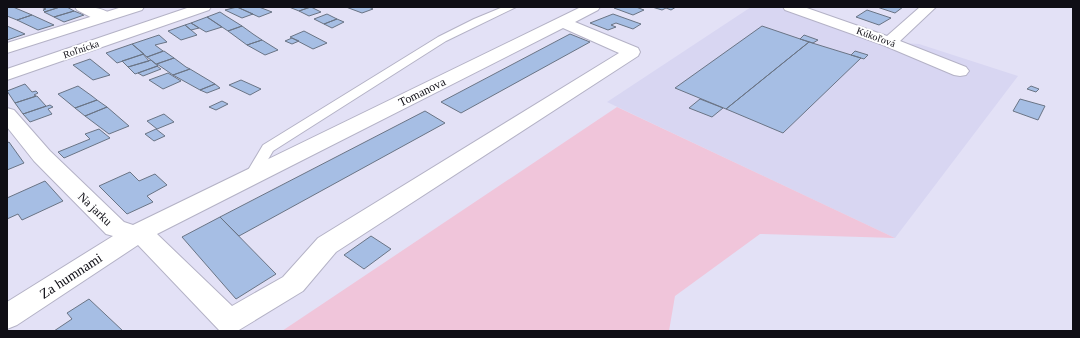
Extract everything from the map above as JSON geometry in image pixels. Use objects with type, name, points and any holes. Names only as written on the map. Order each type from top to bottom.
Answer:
[{"type":"street","points":[[82,7],[105,16]]},
{"type":"street","name":"Roľnícka","points":[[7,75],[204,7]]},
{"type":"street","name":"Tomanova","points":[[134,235],[593,7]]},
{"type":"street","name":"Kúkoľová","points":[[790,7],[889,42],[960,71]]},
{"type":"street","points":[[889,42],[929,7]]},
{"type":"street","name":"Roľnícka","points":[[7,48],[132,8],[155,23]]},
{"type":"street","name":"Na jarku","points":[[7,114],[42,156],[114,228],[146,238],[229,322],[293,284],[327,245],[632,52],[562,22]]},
{"type":"street","name":"Za humnami","points":[[7,317],[134,235]]},
{"type":"lane","points":[[251,177],[268,148],[442,39],[477,21],[511,7]]},
{"type":"shaded area","points":[[751,7],[777,7],[874,41],[919,44],[1018,76],[895,238],[607,102]]},
{"type":"shaded area","points":[[617,107],[895,238],[760,234],[675,296],[669,331],[282,331]]},
{"type":"building","points":[[7,7],[13,7],[32,15],[17,20],[7,16]]},
{"type":"building","points":[[41,7],[60,7],[45,12],[43,10],[46,9]]},
{"type":"building","points":[[60,7],[67,7],[74,11],[54,17],[44,12]]},
{"type":"building","points":[[237,7],[253,14],[242,18],[225,10]]},
{"type":"building","points":[[237,7],[259,7],[272,12],[259,17]]},
{"type":"building","points":[[289,7],[310,7],[299,11]]},
{"type":"building","points":[[311,7],[321,12],[309,16],[299,11]]},
{"type":"building","points":[[346,7],[369,7],[373,9],[362,13]]},
{"type":"building","points":[[636,7],[644,10],[633,15],[614,8]]},
{"type":"building","points":[[652,7],[676,7],[671,10],[666,8],[662,10]]},
{"type":"building","points":[[877,7],[903,7],[895,13]]},
{"type":"building","points":[[867,10],[891,18],[879,25],[856,17]]},
{"type":"building","points":[[74,11],[84,15],[64,22],[54,17]]},
{"type":"building","points":[[220,12],[242,26],[228,31],[207,17]]},
{"type":"building","points":[[327,14],[337,19],[324,24],[314,19]]},
{"type":"building","points":[[613,14],[641,24],[633,29],[616,23],[611,25],[616,27],[608,30],[590,23]]},
{"type":"building","points":[[32,15],[54,25],[38,30],[17,20]]},
{"type":"building","points":[[207,17],[222,27],[206,32],[191,23]]},
{"type":"building","points":[[337,19],[344,22],[332,28],[324,24]]},
{"type":"building","points":[[191,23],[199,28],[191,30],[185,25]]},
{"type":"building","points":[[185,25],[197,35],[181,40],[168,31]]},
{"type":"building","points":[[7,26],[25,34],[7,40]]},
{"type":"building","points":[[242,26],[262,40],[247,45],[228,31]]},
{"type":"building","points":[[762,26],[809,42],[726,109],[675,88]]},
{"type":"building","points":[[304,31],[327,43],[313,49],[290,37]]},
{"type":"building","points":[[570,34],[590,42],[461,113],[441,102]]},
{"type":"building","points":[[159,35],[167,42],[155,45],[163,51],[147,57],[132,44]]},
{"type":"building","points":[[804,35],[818,40],[813,43],[800,39]]},
{"type":"building","points":[[292,38],[299,41],[292,44],[285,41]]},
{"type":"building","points":[[262,40],[278,50],[265,55],[247,45]]},
{"type":"building","points":[[809,42],[861,58],[783,133],[726,109]]},
{"type":"building","points":[[132,44],[144,54],[117,63],[106,53]]},
{"type":"building","points":[[164,51],[174,58],[156,64],[147,57]]},
{"type":"building","points":[[855,51],[868,55],[864,59],[851,55]]},
{"type":"building","points":[[143,54],[149,61],[128,67],[122,61]]},
{"type":"building","points":[[174,58],[190,69],[173,75],[157,64]]},
{"type":"building","points":[[90,59],[110,75],[93,80],[73,65]]},
{"type":"building","points":[[151,60],[158,66],[135,74],[128,67]]},
{"type":"building","points":[[157,66],[161,69],[143,76],[138,73]]},
{"type":"building","points":[[190,69],[215,84],[200,90],[173,75]]},
{"type":"building","points":[[168,73],[181,81],[163,89],[149,80]]},
{"type":"building","points":[[241,80],[261,89],[250,95],[229,85]]},
{"type":"building","points":[[25,84],[32,92],[36,91],[38,93],[34,95],[36,96],[15,103],[7,91]]},
{"type":"building","points":[[215,84],[220,88],[207,93],[200,90]]},
{"type":"building","points":[[78,86],[97,100],[75,108],[58,94]]},
{"type":"building","points":[[1031,86],[1039,89],[1036,92],[1027,89]]},
{"type":"building","points":[[37,96],[46,106],[23,114],[15,103]]},
{"type":"building","points":[[700,99],[723,108],[712,117],[689,108]]},
{"type":"building","points":[[1020,99],[1045,106],[1038,120],[1013,111]]},
{"type":"building","points":[[97,100],[107,107],[85,116],[75,108]]},
{"type":"building","points":[[222,101],[228,104],[216,110],[209,107]]},
{"type":"building","points":[[50,105],[53,107],[48,109],[52,114],[30,122],[23,114]]},
{"type":"building","points":[[107,107],[129,126],[109,134],[85,116]]},
{"type":"building","points":[[425,111],[445,123],[239,236],[220,217]]},
{"type":"building","points":[[164,114],[174,122],[157,129],[147,121]]},
{"type":"building","points":[[99,129],[110,138],[64,158],[58,152],[90,139],[85,134]]},
{"type":"building","points":[[156,129],[165,136],[154,141],[145,134]]},
{"type":"building","points":[[9,142],[24,163],[7,170],[7,143]]},
{"type":"building","points":[[130,172],[139,181],[155,174],[167,185],[147,196],[153,202],[127,214],[99,186]]},
{"type":"building","points":[[45,181],[63,201],[22,220],[18,214],[7,219],[7,198]]},
{"type":"building","points":[[220,217],[276,274],[236,299],[182,237]]},
{"type":"building","points":[[371,236],[391,249],[364,269],[344,255]]},
{"type":"building","points":[[89,299],[123,331],[54,331],[72,319],[67,313]]}]
